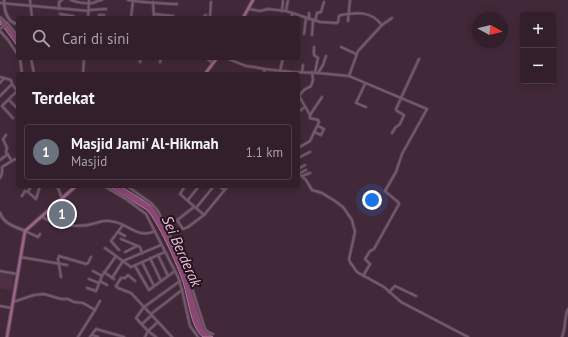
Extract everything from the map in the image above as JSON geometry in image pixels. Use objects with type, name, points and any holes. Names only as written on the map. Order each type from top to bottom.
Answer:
[{"type":"main road","points":[[244,16],[253,0]]},
{"type":"main road","points":[[206,72],[215,60]]},
{"type":"main road","points":[[7,337],[25,231],[74,188]]},
{"type":"street","points":[[30,0],[32,16]]},
{"type":"street","points":[[59,9],[59,2],[63,0]]},
{"type":"street","points":[[71,0],[89,3],[102,0]]},
{"type":"street","points":[[88,16],[89,0]]},
{"type":"street","points":[[128,0],[177,4]]},
{"type":"street","points":[[286,11],[288,0]]},
{"type":"street","points":[[348,21],[350,0]]},
{"type":"street","points":[[131,16],[133,1]]},
{"type":"street","points":[[282,10],[283,1]]},
{"type":"street","points":[[4,2],[4,8],[11,22],[16,23]]},
{"type":"street","points":[[0,3],[4,2],[31,7],[59,9],[106,9]]},
{"type":"street","points":[[153,2],[154,14],[173,16]]},
{"type":"street","points":[[210,16],[211,2]]},
{"type":"street","points":[[312,35],[314,21],[317,13],[321,12],[324,2]]},
{"type":"street","points":[[248,9],[260,11],[268,9],[282,10],[324,23],[336,23],[340,15],[359,12],[371,15],[379,20],[382,25]]},
{"type":"street","points":[[304,34],[309,13]]},
{"type":"street","points":[[60,14],[73,16]]},
{"type":"street","points":[[99,16],[104,15]]},
{"type":"street","points":[[0,17],[16,34]]},
{"type":"street","points":[[349,76],[358,50],[382,25],[392,18]]},
{"type":"street","points":[[6,23],[0,31],[16,52]]},
{"type":"street","points":[[314,47],[314,55],[318,58],[315,73]]},
{"type":"street","points":[[341,47],[356,54]]},
{"type":"street","points":[[318,73],[326,56]]},
{"type":"street","points":[[392,133],[400,124],[404,115],[396,110],[418,59]]},
{"type":"street","points":[[20,60],[22,72]]},
{"type":"street","points":[[31,60],[34,72]]},
{"type":"street","points":[[83,72],[84,60]]},
{"type":"street","points":[[209,60],[213,63]]},
{"type":"street","points":[[231,60],[246,66],[286,72]]},
{"type":"street","points":[[280,71],[283,60]]},
{"type":"street","points":[[302,65],[302,72],[349,76],[427,109],[402,154],[396,172],[385,191],[399,204],[374,249],[370,251],[365,259],[370,264],[363,276]]},
{"type":"street","points":[[300,94],[311,86],[313,80],[312,72]]},
{"type":"street","points":[[0,78],[11,80],[12,84],[16,88]]},
{"type":"street","points":[[0,83],[4,78]]},
{"type":"street","points":[[0,96],[12,84]]},
{"type":"street","points":[[365,84],[356,102],[366,107]]},
{"type":"street","points":[[13,118],[2,107],[15,92]]},
{"type":"street","points":[[300,97],[310,115],[310,118],[318,120],[317,126],[309,142],[300,147]]},
{"type":"street","points":[[310,115],[322,97]]},
{"type":"street","points":[[8,100],[16,106]]},
{"type":"street","points":[[300,111],[305,107]]},
{"type":"street","points":[[314,132],[321,135],[324,130],[317,126]]},
{"type":"street","points":[[6,136],[3,139],[7,148],[6,151],[12,161]]},
{"type":"street","points":[[300,157],[310,152]]},
{"type":"street","points":[[0,160],[8,154]]},
{"type":"street","points":[[0,178],[1,167],[16,159]]},
{"type":"street","points":[[300,168],[305,165]]},
{"type":"street","points":[[300,172],[306,170]]},
{"type":"street","points":[[310,173],[302,176],[312,190],[322,193],[336,201],[352,220],[355,232],[349,256],[350,262],[357,272],[389,292],[394,298],[404,305],[468,337]]},
{"type":"street","points":[[22,196],[25,191],[28,192],[30,188]]},
{"type":"street","points":[[28,192],[36,199],[39,188]]},
{"type":"street","points":[[58,188],[62,198]]},
{"type":"street","points":[[107,188],[126,199],[146,214],[180,281],[190,326],[198,337]]},
{"type":"street","points":[[130,188],[151,203],[158,211],[188,272],[205,329],[213,334]]},
{"type":"street","points":[[184,188],[180,194],[204,215]]},
{"type":"street","points":[[187,201],[197,188]]},
{"type":"street","points":[[167,228],[195,207],[212,188]]},
{"type":"street","points":[[177,220],[183,229],[204,215],[225,190],[222,188]]},
{"type":"street","points":[[0,212],[1,219],[8,223],[38,237],[40,234]]},
{"type":"street","points":[[42,216],[48,220],[66,225],[89,225],[109,220],[116,221],[141,234],[155,231]]},
{"type":"street","points":[[120,250],[111,242],[123,225]]},
{"type":"street","points":[[118,232],[125,236]]},
{"type":"street","points":[[121,239],[140,247],[142,253]]},
{"type":"street","points":[[104,272],[113,278],[122,261],[161,244]]},
{"type":"street","points":[[125,252],[137,246]]},
{"type":"street","points":[[104,248],[130,266],[165,252]]},
{"type":"street","points":[[158,255],[168,276]]},
{"type":"street","points":[[61,277],[59,256],[86,264],[91,257]]},
{"type":"street","points":[[87,288],[96,291],[104,272],[116,256]]},
{"type":"street","points":[[20,257],[67,265]]},
{"type":"street","points":[[150,258],[160,281]]},
{"type":"street","points":[[142,262],[154,286]]},
{"type":"street","points":[[134,265],[149,290],[175,271]]},
{"type":"street","points":[[0,271],[17,274]]},
{"type":"street","points":[[93,271],[102,276]]},
{"type":"street","points":[[135,281],[128,275],[125,278],[121,278],[116,286],[131,293],[172,337]]},
{"type":"street","points":[[89,280],[107,285]]},
{"type":"street","points":[[156,337],[136,318],[144,307],[180,281]]},
{"type":"street","points":[[389,292],[395,286],[416,296]]},
{"type":"street","points":[[142,324],[182,290]]},
{"type":"street","points":[[13,302],[34,295],[44,294],[83,303],[95,310]]},
{"type":"street","points":[[78,337],[100,301]]},
{"type":"street","points":[[0,306],[12,308]]},
{"type":"street","points":[[562,337],[564,332],[564,320],[568,309]]},
{"type":"street","points":[[145,337],[148,331],[158,322]]},
{"type":"street","points":[[90,337],[96,328],[124,337]]},
{"type":"street","points":[[91,334],[98,337]]},
{"type":"shaded area","points":[[0,18],[16,36],[16,44],[5,29],[0,24]]},
{"type":"shaded area","name":"Sei Berderak","points":[[111,188],[123,188],[158,211],[185,268],[205,331],[213,337],[203,337],[195,326],[179,271],[157,224],[147,210]]},
{"type":"shaded area","points":[[0,272],[14,274],[12,290],[0,288]]},
{"type":"place","name":"Masjid Jami' Al-Hikmah","points":[[62,214]]}]
